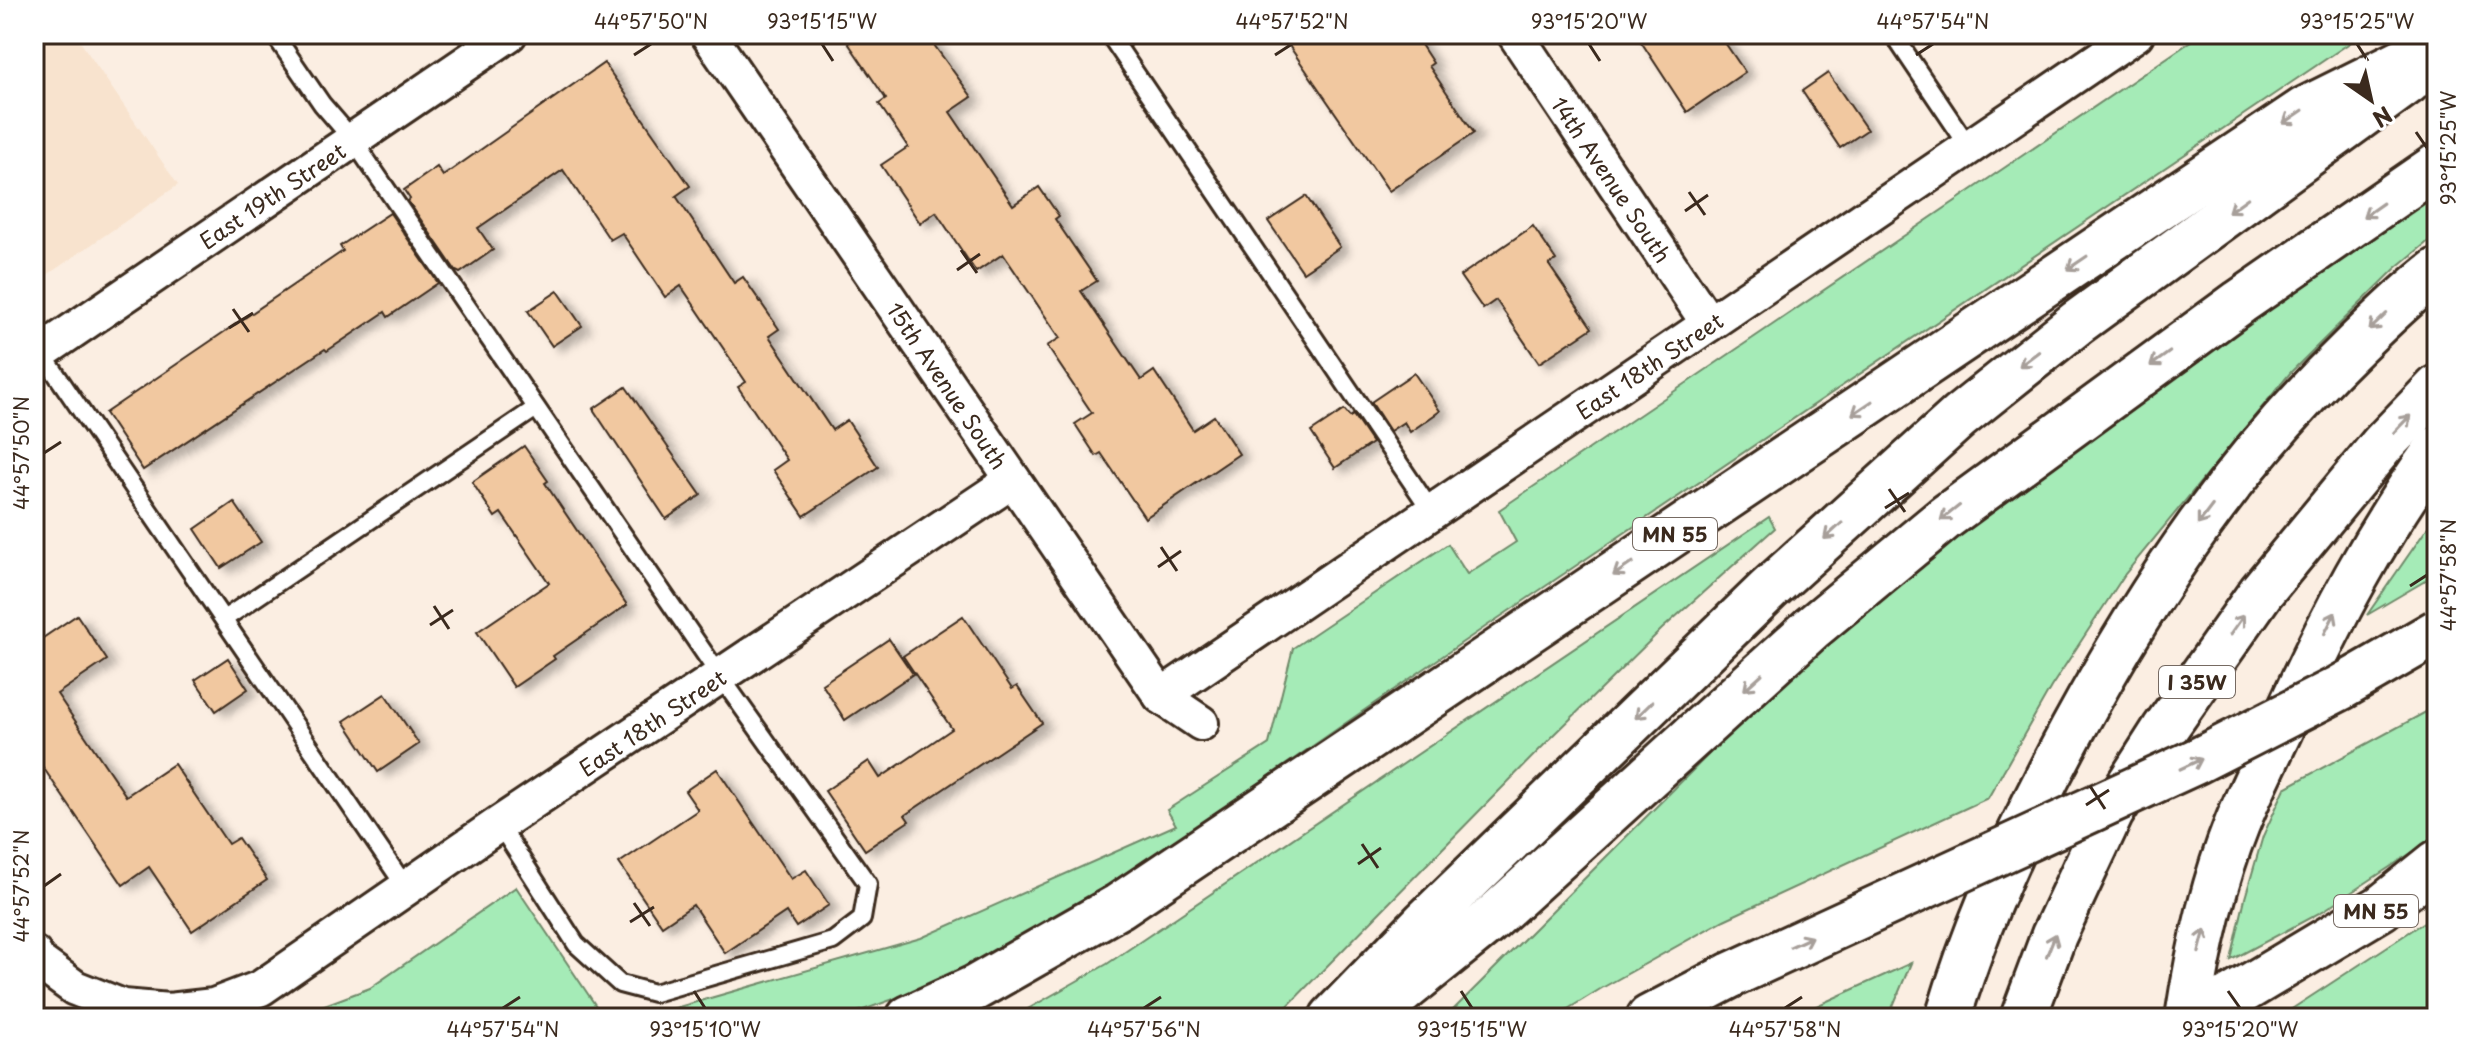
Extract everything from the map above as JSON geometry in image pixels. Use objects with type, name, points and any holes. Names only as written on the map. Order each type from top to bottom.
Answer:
[{"type":"highway","name":"MN 55","points":[[909,1018],[975,988],[1119,906],[2304,110],[2437,44]]},
{"type":"highway","points":[[1332,1018],[1425,922],[1768,590],[1959,417],[2078,322],[2437,61]]},
{"type":"highway","points":[[1369,1018],[1488,922],[1813,627],[1934,526],[2214,320],[2437,166]]},
{"type":"highway","points":[[1948,1018],[1978,933],[2034,801],[2100,679],[2198,524],[2288,413],[2385,315],[2437,271]]},
{"type":"highway","name":"I 35W","points":[[2023,1018],[2054,935],[2111,813],[2164,730],[2261,592],[2383,444],[2437,388]]},
{"type":"highway","points":[[2188,1018],[2196,962],[2217,883],[2237,825],[2350,583],[2402,498],[2437,449]]},
{"type":"highway","points":[[1916,1018],[2022,796],[2074,702],[2131,628]]},
{"type":"highway","points":[[1649,1018],[1731,975],[2197,761],[2340,688],[2437,632]]},
{"type":"highway","name":"MN 55","points":[[2197,1018],[2381,908],[2437,863]]},
{"type":"street","name":"East 19th Street","points":[[38,354],[509,34]]},
{"type":"street","name":"14th Avenue South","points":[[1515,34],[1709,324]]},
{"type":"street","name":"East 18th Street","points":[[1161,696],[2136,34]]},
{"type":"street","name":"15th Avenue South","points":[[713,36],[1161,696],[1201,723]]},
{"type":"street","name":"East 18th Street","points":[[34,954],[38,961],[75,988],[123,1007],[169,1011],[214,1006],[261,988],[499,824],[1013,480]]},
{"type":"lane","points":[[274,34],[322,104],[353,140],[720,676],[868,884],[862,919],[833,941],[654,993],[620,984],[576,944],[499,824]]},
{"type":"lane","points":[[1109,34],[1432,512]]},
{"type":"lane","points":[[1893,34],[1969,147]]},
{"type":"lane","points":[[38,354],[224,619],[407,889]]},
{"type":"lane","points":[[224,619],[536,408]]},
{"type":"shaded area","points":[[34,34],[75,34],[178,185],[34,284]]},
{"type":"green space","points":[[2202,34],[2363,34],[1460,644],[1109,887],[995,952],[916,991],[841,1018],[640,1018],[921,938],[1176,825],[1167,810],[1269,744],[1293,648],[1448,544],[1467,574],[1516,542],[1499,510]]},
{"type":"green space","points":[[2437,186],[2437,234],[2396,268],[2291,372],[2125,574],[2051,687],[1988,798],[1724,920],[1553,1018],[1445,1018],[1737,726],[1923,561],[2222,337]]},
{"type":"green space","points":[[2437,514],[2437,574],[2367,615]]},
{"type":"green space","points":[[1769,517],[1775,528],[1662,629],[1276,1018],[1012,1018],[1107,964]]},
{"type":"green space","points":[[2437,706],[2437,836],[2323,911],[2231,960],[2263,836],[2285,788]]},
{"type":"green space","points":[[516,887],[604,1018],[290,1018],[370,988]]},
{"type":"green space","points":[[2437,914],[2437,1018],[2278,1018]]},
{"type":"green space","points":[[1911,963],[1888,1018],[1790,1018]]},
{"type":"building","points":[[842,34],[926,34],[972,97],[950,112],[1013,205],[1039,187],[1059,216],[1055,219],[1097,281],[1081,291],[1141,380],[1154,371],[1193,430],[1214,416],[1239,454],[1145,518],[1101,453],[1096,456],[1075,424],[1092,413],[1047,346],[1060,338],[1003,254],[976,272],[936,212],[920,223],[881,165],[908,147],[879,104],[886,99]]},
{"type":"building","points":[[1281,34],[1414,34],[1433,63],[1429,66],[1474,133],[1389,191]]},
{"type":"building","points":[[1636,34],[1719,34],[1745,72],[1687,112]]},
{"type":"building","points":[[604,63],[690,186],[676,196],[734,283],[743,277],[779,329],[769,336],[832,430],[847,420],[878,467],[804,516],[773,470],[787,460],[738,387],[746,382],[681,286],[665,297],[622,233],[610,240],[563,170],[478,228],[493,250],[460,273],[408,201],[410,199],[404,190],[437,167],[443,176]]},
{"type":"building","points":[[1828,73],[1867,130],[1840,148],[1802,91]]},
{"type":"building","points":[[1306,196],[1340,247],[1303,272],[1268,221]]},
{"type":"building","points":[[390,213],[438,283],[388,317],[385,312],[327,351],[325,349],[143,470],[105,413],[343,251],[340,246]]},
{"type":"building","points":[[1533,226],[1556,260],[1549,265],[1592,328],[1539,363],[1496,300],[1483,309],[1460,276]]},
{"type":"building","points":[[558,291],[582,326],[552,346],[528,311]]},
{"type":"building","points":[[1414,373],[1440,411],[1410,432],[1404,422],[1390,431],[1371,402]]},
{"type":"building","points":[[626,387],[701,495],[666,519],[593,409]]},
{"type":"building","points":[[1344,410],[1350,417],[1353,415],[1372,443],[1335,468],[1311,432]]},
{"type":"building","points":[[524,446],[548,481],[545,483],[627,605],[514,687],[477,632],[549,583],[501,513],[495,517],[472,482]]},
{"type":"building","points":[[234,502],[261,542],[221,568],[195,529]]},
{"type":"building","points":[[77,615],[107,660],[57,694],[126,796],[174,764],[228,844],[238,838],[267,880],[192,931],[149,867],[123,885],[34,754],[34,644]]},
{"type":"building","points":[[963,616],[1012,689],[1017,686],[1042,723],[905,815],[909,821],[865,850],[825,791],[869,761],[880,778],[952,729],[903,656]]},
{"type":"building","points":[[889,639],[913,674],[845,720],[822,684]]},
{"type":"building","points":[[228,658],[248,689],[216,711],[195,680]]},
{"type":"building","points":[[385,694],[419,744],[378,772],[344,721]]},
{"type":"building","points":[[717,769],[791,879],[806,870],[829,905],[796,927],[786,912],[725,953],[693,905],[662,926],[619,863],[698,810],[685,791]]}]
